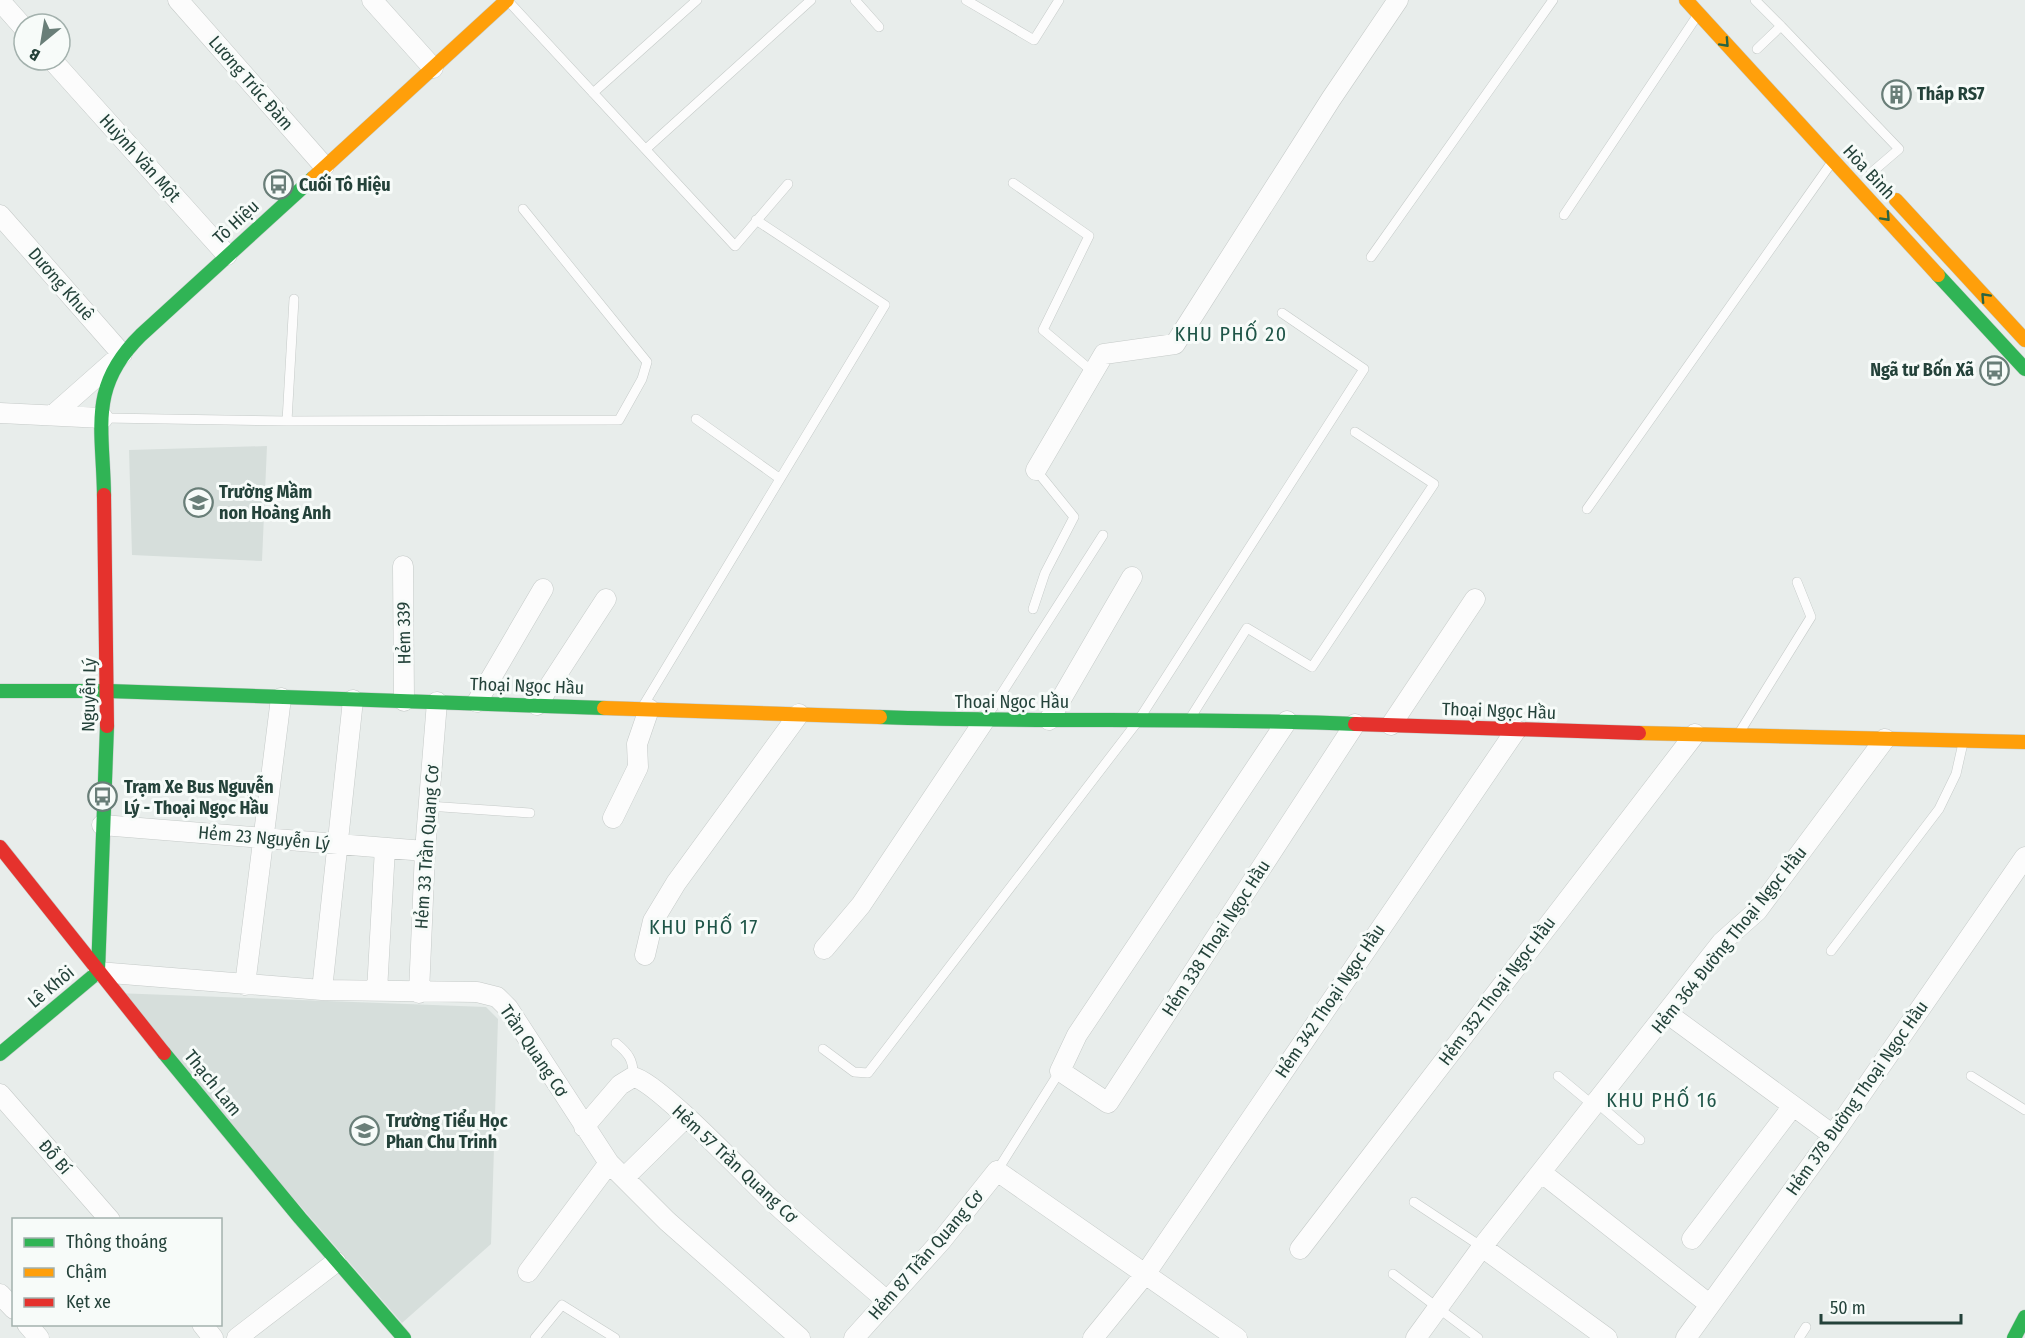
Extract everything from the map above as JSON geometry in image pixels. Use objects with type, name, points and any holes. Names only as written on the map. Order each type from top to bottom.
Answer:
[{"type":"main road","name":"Tô Hiệu","points":[[103,418],[104,385],[113,364],[122,354],[227,255],[507,0]]},
{"type":"main road","name":"Hòa Bình","points":[[1686,0],[2025,369]]},
{"type":"main road","name":"Hòa Bình","points":[[1867,169],[2025,340]]},
{"type":"main road","points":[[1857,186],[1867,169]]},
{"type":"main road","name":"Nguyễn Lý","points":[[98,972],[108,691],[103,418]]},
{"type":"main road","points":[[90,691],[102,681],[108,671]]},
{"type":"main road","name":"Thoại Ngọc Hầu","points":[[0,691],[108,691],[281,698],[477,702],[984,721],[1287,721],[1516,730],[2025,742]]},
{"type":"main road","name":"Thạch Lam","points":[[0,847],[98,972],[336,1262],[404,1338]]},
{"type":"main road","name":"Lê Khôi","points":[[0,1054],[98,972]]},
{"type":"main road","points":[[2014,1338],[2025,1317]]},
{"type":"street","name":"Lương Trúc Đàm","points":[[178,0],[324,166]]},
{"type":"street","points":[[372,0],[433,68]]},
{"type":"street","points":[[1036,470],[1104,354],[1175,344],[1331,99],[1398,0]]},
{"type":"street","points":[[0,1],[12,14]]},
{"type":"street","name":"Huỳnh Văn Một","points":[[63,72],[227,255]]},
{"type":"street","name":"Dương Khuê","points":[[0,215],[122,354]]},
{"type":"street","points":[[53,416],[122,354]]},
{"type":"street","points":[[0,413],[103,418]]},
{"type":"street","name":"Hẻm 339","points":[[403,566],[404,701]]},
{"type":"street","points":[[1049,720],[1132,577]]},
{"type":"street","points":[[477,702],[543,589]]},
{"type":"street","points":[[537,705],[606,599]]},
{"type":"street","points":[[1391,725],[1475,599]]},
{"type":"street","points":[[245,985],[281,698]]},
{"type":"street","points":[[322,990],[352,700]]},
{"type":"street","name":"Hẻm 33 Trần Quang Cơ","points":[[419,993],[425,851],[437,702]]},
{"type":"street","points":[[613,818],[638,767],[637,744],[646,709]]},
{"type":"street","points":[[645,955],[653,921],[676,883],[800,714]]},
{"type":"street","points":[[824,949],[861,905],[984,721]]},
{"type":"street","points":[[1060,1071],[1077,1035],[1287,721]]},
{"type":"street","name":"Hẻm 338 Thoại Ngọc Hầu","points":[[1060,1071],[1108,1103],[1355,724]]},
{"type":"street","name":"Hẻm 342 Thoại Ngọc Hầu","points":[[1093,1338],[1146,1273],[1516,730]]},
{"type":"street","name":"Hẻm 352 Thoại Ngọc Hầu","points":[[1300,1249],[1695,734]]},
{"type":"street","name":"Hẻm 364 Đường Thoại Ngọc Hầu","points":[[1416,1338],[1482,1247],[1668,1014],[1722,942],[1757,911],[1885,739]]},
{"type":"street","name":"Hẻm 23 Nguyễn Lý","points":[[102,825],[425,851]]},
{"type":"street","points":[[376,992],[385,848]]},
{"type":"street","name":"Hẻm 378 Đường Thoại Ngọc Hầu","points":[[1686,1338],[1708,1304],[1833,1135],[2025,857]]},
{"type":"street","name":"Trần Quang Cơ","points":[[98,972],[322,990],[477,992],[497,997],[508,1008],[609,1163],[667,1221],[800,1338]]},
{"type":"street","points":[[1668,1014],[1833,1135]]},
{"type":"street","points":[[584,1127],[620,1085],[633,1077]]},
{"type":"street","name":"Hẻm 57 Trần Quang Cơ","points":[[633,1077],[647,1082],[770,1199],[888,1301]]},
{"type":"street","name":"Đỗ Bí","points":[[0,1094],[108,1218]]},
{"type":"street","points":[[1692,1239],[1793,1106]]},
{"type":"street","points":[[624,1178],[686,1118]]},
{"type":"street","points":[[528,1272],[609,1163]]},
{"type":"street","points":[[997,1171],[1237,1338]]},
{"type":"street","name":"Hẻm 87 Trần Quang Cơ","points":[[854,1338],[942,1240],[997,1171]]},
{"type":"street","points":[[1542,1173],[1708,1304]]},
{"type":"street","points":[[1482,1247],[1607,1338]]},
{"type":"street","points":[[237,1338],[336,1262]]},
{"type":"street","points":[[0,1294],[12,1307]]},
{"type":"street","points":[[29,1326],[39,1338]]},
{"type":"street","points":[[204,1326],[213,1338]]},
{"type":"lane","points":[[507,0],[735,246],[788,184]]},
{"type":"lane","points":[[593,93],[697,0]]},
{"type":"lane","points":[[646,149],[811,0]]},
{"type":"lane","points":[[855,0],[879,27]]},
{"type":"lane","points":[[966,0],[1034,40],[1059,0]]},
{"type":"lane","points":[[1371,257],[1553,0]]},
{"type":"lane","points":[[1755,0],[1899,149],[1867,169]]},
{"type":"lane","points":[[1564,215],[1699,14]]},
{"type":"lane","points":[[1757,49],[1781,26]]},
{"type":"lane","points":[[1587,509],[1834,160]]},
{"type":"lane","points":[[1013,183],[1089,236],[1044,330],[1093,372]]},
{"type":"lane","points":[[103,418],[287,421],[619,420],[642,379],[647,362],[523,209]]},
{"type":"lane","points":[[646,709],[779,478],[885,305],[756,220]]},
{"type":"lane","points":[[287,421],[294,299]]},
{"type":"lane","points":[[823,1049],[854,1071],[868,1073],[1138,721],[1364,369],[1282,313]]},
{"type":"lane","points":[[696,419],[779,478]]},
{"type":"lane","points":[[1189,722],[1247,628],[1312,667],[1434,484],[1355,432]]},
{"type":"lane","points":[[1033,609],[1045,573],[1074,517],[1036,470]]},
{"type":"lane","points":[[984,721],[1103,536]]},
{"type":"lane","points":[[1738,735],[1811,617],[1797,582]]},
{"type":"lane","points":[[1831,951],[1939,809],[1956,774],[1964,741]]},
{"type":"lane","points":[[428,806],[530,813]]},
{"type":"lane","points":[[616,1043],[632,1060],[633,1077]]},
{"type":"lane","points":[[997,1171],[1060,1071]]},
{"type":"lane","points":[[1558,1076],[1640,1140]]},
{"type":"lane","points":[[1971,1076],[2025,1110]]},
{"type":"lane","points":[[1414,1202],[1482,1247]]},
{"type":"lane","points":[[1393,1274],[1478,1338]]},
{"type":"lane","points":[[535,1338],[562,1305],[615,1338]]},
{"type":"lane","points":[[1799,1338],[1806,1327]]},
{"type":"shaded area","name":"Trường Mầm non Hoàng Anh","points":[[267,446],[262,561],[132,555],[129,450]]},
{"type":"shaded area","name":"Trường Tiểu Học Phan Chu Trinh","points":[[115,993],[486,1007],[498,1019],[491,1244],[402,1323]]},
{"type":"traffic: fast","points":[[104,495],[102,409],[113,372],[124,354],[141,335],[313,178]]},
{"type":"traffic: fast","points":[[1938,275],[2025,369]]},
{"type":"traffic: fast","points":[[0,691],[108,691],[604,708]]},
{"type":"traffic: fast","points":[[880,717],[1355,724]]},
{"type":"traffic: fast","points":[[0,1054],[98,972],[107,726]]},
{"type":"traffic: fast","points":[[164,1053],[300,1218],[404,1338]]},
{"type":"traffic: fast","points":[[2014,1338],[2025,1317]]},
{"type":"traffic: slow","points":[[313,178],[507,0]]},
{"type":"traffic: slow","points":[[1686,0],[1938,275]]},
{"type":"traffic: slow","points":[[1896,200],[2025,340]]},
{"type":"traffic: slow","points":[[604,708],[880,717]]},
{"type":"traffic: slow","points":[[1639,733],[2025,742]]},
{"type":"traffic: jam","points":[[104,495],[107,726]]},
{"type":"traffic: jam","points":[[1355,724],[1639,733]]},
{"type":"traffic: jam","points":[[0,847],[164,1053]]},
{"type":"place","name":"Tháp RS7","points":[[1896,94]]},
{"type":"place","name":"Cuối Tô Hiệu","points":[[278,185]]},
{"type":"place","name":"Ngã tư Bốn Xã","points":[[1995,370]]},
{"type":"place","name":"Trường Mầm non Hoàng Anh","points":[[198,502]]},
{"type":"place","name":"Trạm Xe Bus Nguyễn Lý - Thoại Ngọc Hầu","points":[[103,797]]},
{"type":"place","name":"Trường Tiểu Học Phan Chu Trinh","points":[[365,1131]]},
{"type":"district","name":"KHU PHỐ 20","points":[[1231,334]]},
{"type":"district","name":"KHU PHỐ 17","points":[[704,927]]},
{"type":"district","name":"KHU PHỐ 16","points":[[1662,1100]]}]
